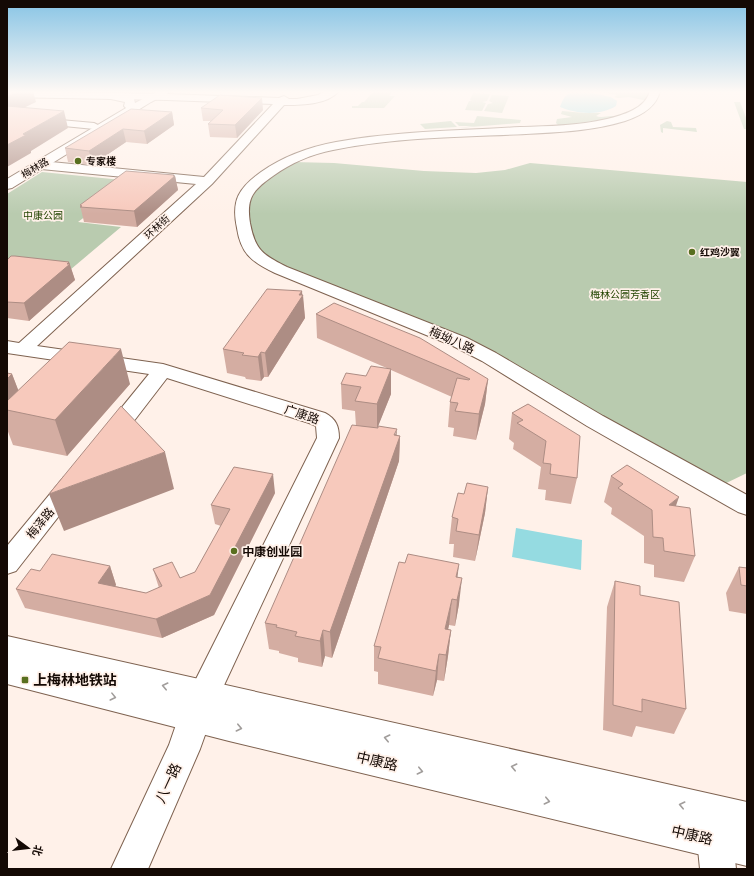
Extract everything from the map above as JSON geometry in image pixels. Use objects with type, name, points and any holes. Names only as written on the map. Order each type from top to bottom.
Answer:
[{"type":"street","name":"梅林路","points":[[7,178],[84,132]]},
{"type":"street","name":"梅林路","points":[[7,185],[93,132]]},
{"type":"street","name":"环林街","points":[[15,348],[207,181],[253,132]]},
{"type":"street","name":"梅坳八路","points":[[500,132],[362,141],[322,148],[292,159],[270,171],[251,186],[242,202],[242,216],[248,246],[266,262],[312,283],[460,342],[489,357],[594,421],[747,506]]},
{"type":"street","points":[[41,165],[207,181]]},
{"type":"street","name":"广康路","points":[[15,348],[164,370],[317,418],[325,422],[328,429],[328,438],[199,706]]},
{"type":"street","name":"梅泽路","points":[[7,564],[164,370]]},
{"type":"street","name":"中康路","points":[[7,649],[199,706],[229,726],[723,843],[747,820]]},
{"type":"street","name":"中康路","points":[[7,671],[199,706]]},
{"type":"street","name":"八一路","points":[[129,869],[184,749],[199,706]]},
{"type":"green space","name":"梅林公园芳香区","points":[[293,162],[334,163],[424,171],[476,173],[505,170],[530,163],[747,182],[747,473],[716,488],[504,364],[252,252],[244,196],[247,191]]},
{"type":"green space","name":"中康公园","points":[[42,172],[132,181],[78,222],[121,227],[70,270],[7,275],[7,194]]},
{"type":"water","points":[[516,528],[582,540],[581,570],[512,557]]},
{"type":"building","points":[[7,132],[27,132],[23,134],[26,135],[7,145]]},
{"type":"building","points":[[92,132],[119,132],[89,151],[65,148]]},
{"type":"building","points":[[126,171],[175,176],[134,211],[80,207],[82,206],[80,205]]},
{"type":"building","points":[[11,256],[69,262],[67,264],[70,264],[24,303],[7,302],[7,260]]},
{"type":"building","points":[[267,289],[302,291],[299,295],[303,295],[265,353],[261,352],[258,357],[242,355],[244,353],[223,349]]},
{"type":"building","points":[[334,303],[420,338],[488,379],[479,414],[455,411],[458,403],[450,402],[457,378],[470,379],[316,314]]},
{"type":"building","points":[[69,342],[121,349],[55,420],[7,410],[7,401]]},
{"type":"building","points":[[371,366],[391,369],[377,404],[355,401],[361,387],[341,384],[346,373],[366,376]]},
{"type":"building","points":[[7,373],[12,374],[7,379]]},
{"type":"building","points":[[528,404],[580,436],[577,478],[550,474],[551,464],[543,463],[546,441],[517,423],[523,420],[512,413]]},
{"type":"building","points":[[121,406],[165,452],[49,494]]},
{"type":"building","points":[[352,425],[378,428],[378,426],[397,429],[394,435],[400,436],[330,632],[323,630],[320,641],[295,636],[297,632],[276,627],[277,625],[265,623]]},
{"type":"building","points":[[627,465],[679,497],[669,505],[690,508],[695,556],[664,551],[663,538],[653,537],[652,510],[618,488],[623,484],[611,476]]},
{"type":"building","points":[[234,467],[273,474],[210,595],[156,619],[16,589],[31,569],[40,571],[52,554],[110,566],[98,583],[146,593],[162,586],[153,569],[172,562],[180,578],[195,572],[230,509],[211,505]]},
{"type":"building","points":[[467,483],[488,487],[479,535],[456,531],[458,519],[452,517],[458,493],[464,494]]},
{"type":"building","points":[[408,554],[459,564],[456,577],[462,578],[457,600],[452,599],[445,629],[451,630],[446,655],[439,654],[436,671],[378,658],[381,647],[374,646],[399,562],[405,563]]},
{"type":"building","points":[[739,567],[747,568],[747,586],[741,585]]},
{"type":"building","points":[[615,581],[640,586],[640,595],[679,602],[686,709],[642,699],[642,712],[613,705]]},
{"type":"place","name":"专家楼","points":[[78,161]]},
{"type":"place","name":"红鸡沙翼","points":[[692,252]]},
{"type":"place","name":"中康创业园","points":[[234,551]]},
{"type":"place","name":"上梅林地铁站","points":[[25,680]]}]
